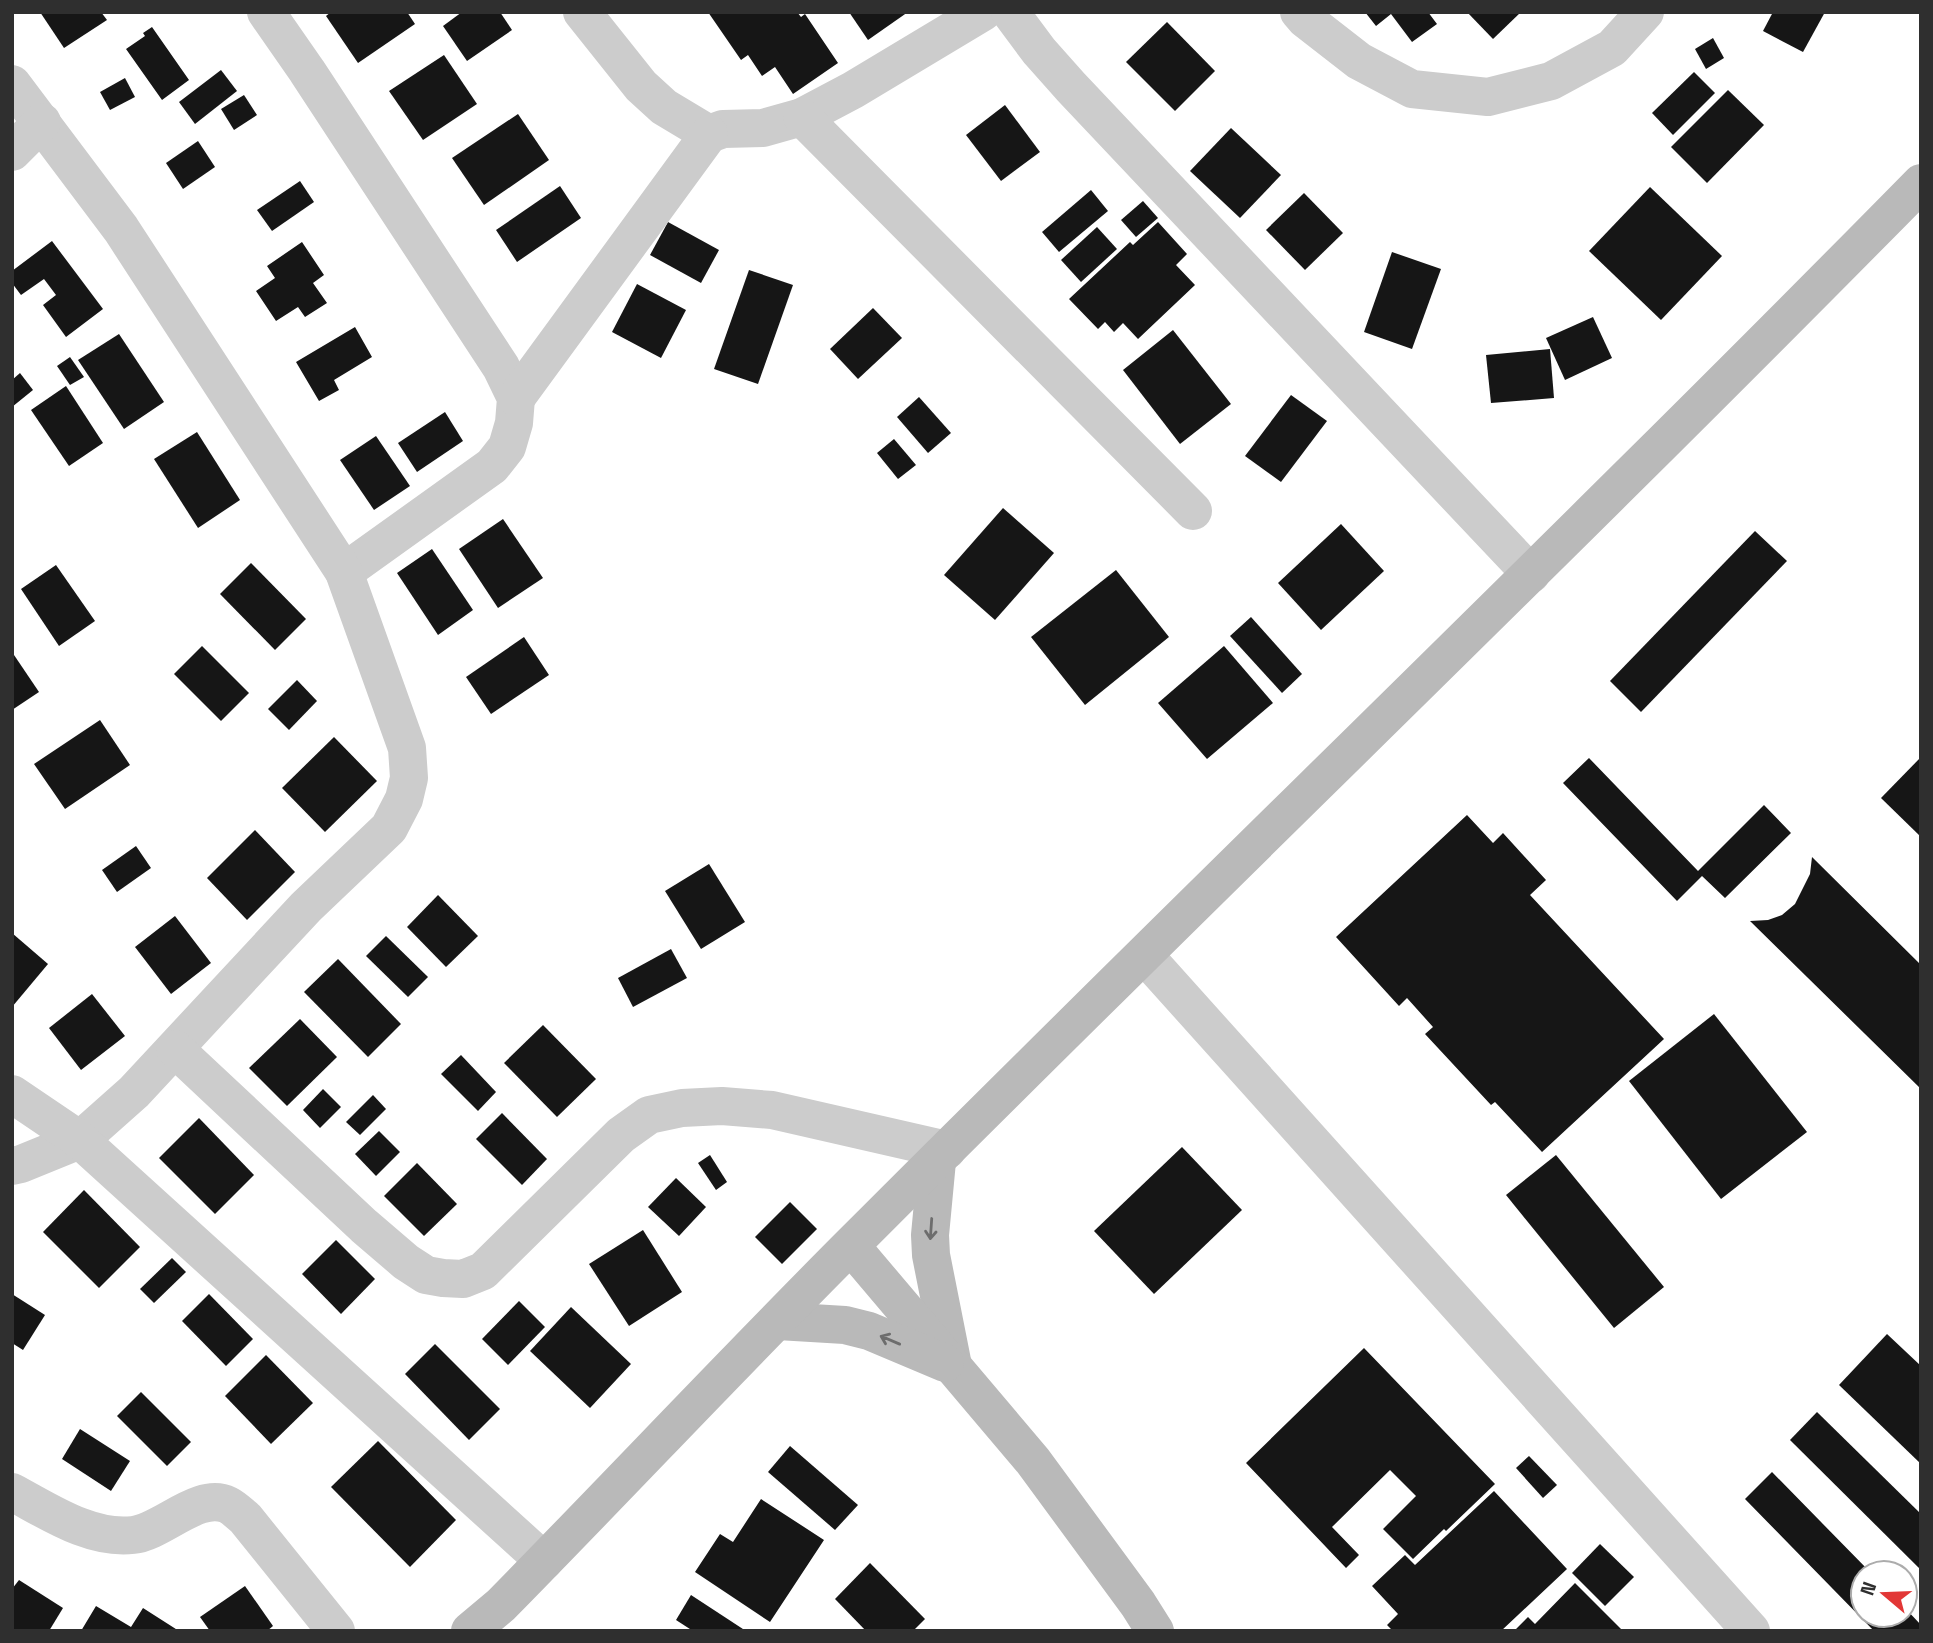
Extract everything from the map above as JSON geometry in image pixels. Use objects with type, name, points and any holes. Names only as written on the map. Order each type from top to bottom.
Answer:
[{"type":"street","points":[[266,12],[501,367],[516,398],[514,423],[507,447],[492,466],[344,572]]},
{"type":"street","points":[[582,12],[641,86],[664,107],[709,134]]},
{"type":"street","points":[[516,398],[709,134],[723,129],[763,128],[802,117],[853,90],[983,12]]},
{"type":"street","points":[[1010,12],[1039,51],[1071,87],[1531,574]]},
{"type":"street","points":[[1299,12],[1359,61],[1412,89],[1488,97],[1551,81],[1612,48],[1645,12]]},
{"type":"street","points":[[12,84],[121,229],[344,572],[407,748],[409,778],[404,799],[389,828],[306,907],[134,1092],[80,1140],[12,1166]]},
{"type":"street","points":[[802,117],[1193,511]]},
{"type":"street","points":[[12,152],[42,122]]},
{"type":"street","points":[[470,1631],[501,1605],[1013,1084],[1784,323],[1921,183]]},
{"type":"street","points":[[1144,955],[1751,1631]]},
{"type":"street","points":[[175,1049],[406,1262],[426,1275],[443,1278],[463,1279],[484,1271],[621,1135],[649,1115],[682,1108],[772,1110],[947,1150]]},
{"type":"street","points":[[12,1094],[80,1140],[544,1561]]},
{"type":"street","points":[[947,1150],[930,1235],[931,1255],[953,1367]]},
{"type":"street","points":[[851,1246],[1033,1461],[1155,1631]]},
{"type":"street","points":[[778,1321],[845,1325],[869,1331],[953,1367]]},
{"type":"street","points":[[12,1492],[64,1520],[102,1534],[134,1535],[161,1525],[200,1504],[215,1501],[228,1505],[245,1518],[336,1631]]},
{"type":"building","points":[[40,12],[101,12],[107,20],[64,48]]},
{"type":"building","points":[[331,12],[407,12],[415,24],[358,63],[326,16]]},
{"type":"building","points":[[462,12],[500,12],[512,30],[467,61],[443,26]]},
{"type":"building","points":[[708,12],[797,12],[801,17],[805,14],[838,63],[793,94],[775,67],[762,76],[748,55],[741,60]]},
{"type":"building","points":[[849,12],[908,12],[868,40]]},
{"type":"building","points":[[1365,12],[1428,12],[1437,24],[1412,42],[1391,14],[1376,26]]},
{"type":"building","points":[[1467,12],[1521,12],[1493,39]]},
{"type":"building","points":[[1773,12],[1825,12],[1803,52],[1763,31]]},
{"type":"building","points":[[1167,22],[1215,71],[1175,111],[1126,62]]},
{"type":"building","points":[[152,27],[189,80],[162,100],[126,49],[145,36],[143,33]]},
{"type":"building","points":[[1713,38],[1724,58],[1706,69],[1695,49]]},
{"type":"building","points":[[444,55],[477,104],[423,140],[389,91]]},
{"type":"building","points":[[221,70],[237,91],[195,124],[179,102]]},
{"type":"building","points":[[1694,72],[1715,93],[1673,135],[1652,113]]},
{"type":"building","points":[[125,78],[135,97],[110,110],[100,92]]},
{"type":"building","points":[[1728,90],[1764,125],[1707,183],[1671,147]]},
{"type":"building","points":[[244,95],[257,115],[234,130],[221,109]]},
{"type":"building","points":[[1005,105],[1040,152],[1001,181],[966,135]]},
{"type":"building","points":[[518,114],[549,160],[484,205],[452,158]]},
{"type":"building","points":[[1231,128],[1281,175],[1240,218],[1190,171]]},
{"type":"building","points":[[198,141],[215,167],[183,189],[166,163]]},
{"type":"building","points":[[300,181],[314,202],[272,231],[257,210]]},
{"type":"building","points":[[560,186],[581,218],[517,262],[496,230]]},
{"type":"building","points":[[1650,187],[1722,256],[1661,320],[1589,251]]},
{"type":"building","points":[[1091,190],[1108,211],[1059,252],[1042,232]]},
{"type":"building","points":[[1304,193],[1343,233],[1305,270],[1266,230]]},
{"type":"building","points":[[1143,201],[1158,218],[1136,237],[1121,220]]},
{"type":"building","points":[[668,222],[719,250],[701,283],[650,255]]},
{"type":"building","points":[[1158,222],[1187,254],[1176,265],[1195,285],[1138,339],[1123,323],[1114,332],[1105,322],[1098,329],[1069,299],[1130,242],[1133,245]]},
{"type":"building","points":[[1097,227],[1117,249],[1081,282],[1061,260]]},
{"type":"building","points":[[52,241],[103,309],[66,337],[43,305],[56,295],[44,279],[21,295],[12,283],[12,271]]},
{"type":"building","points":[[302,242],[324,275],[313,283],[327,303],[305,317],[298,307],[276,321],[256,291],[275,278],[267,266]]},
{"type":"building","points":[[1392,252],[1441,269],[1412,349],[1364,332]]},
{"type":"building","points":[[749,270],[793,285],[758,384],[714,369]]},
{"type":"building","points":[[637,284],[686,310],[661,358],[612,332]]},
{"type":"building","points":[[873,308],[902,338],[858,379],[830,349]]},
{"type":"building","points":[[1593,317],[1612,358],[1565,380],[1546,338]]},
{"type":"building","points":[[355,327],[372,357],[334,380],[339,390],[319,401],[296,362]]},
{"type":"building","points":[[1173,330],[1231,404],[1180,444],[1123,370]]},
{"type":"building","points":[[119,334],[164,402],[124,429],[78,360]]},
{"type":"building","points":[[1550,349],[1554,398],[1491,403],[1486,355]]},
{"type":"building","points":[[70,357],[84,377],[70,385],[57,366]]},
{"type":"building","points":[[20,373],[33,390],[12,407],[12,380]]},
{"type":"building","points":[[66,386],[103,443],[69,466],[31,410]]},
{"type":"building","points":[[1291,395],[1327,421],[1281,482],[1245,456]]},
{"type":"building","points":[[919,397],[951,433],[928,453],[897,417]]},
{"type":"building","points":[[445,412],[463,441],[417,472],[398,443]]},
{"type":"building","points":[[197,432],[240,500],[198,528],[154,459]]},
{"type":"building","points":[[376,436],[410,486],[374,510],[340,460]]},
{"type":"building","points":[[894,439],[916,465],[898,479],[877,453]]},
{"type":"building","points":[[1003,508],[1054,553],[995,620],[944,575]]},
{"type":"building","points":[[503,519],[543,578],[498,608],[459,549]]},
{"type":"building","points":[[1341,524],[1384,571],[1321,630],[1278,583]]},
{"type":"building","points":[[1755,531],[1787,561],[1641,712],[1610,681]]},
{"type":"building","points":[[432,549],[473,610],[438,635],[397,573]]},
{"type":"building","points":[[251,563],[306,619],[275,650],[220,594]]},
{"type":"building","points":[[56,565],[95,621],[59,646],[21,589]]},
{"type":"building","points":[[1116,570],[1169,637],[1085,705],[1031,637]]},
{"type":"building","points":[[1251,617],[1302,674],[1282,693],[1230,636]]},
{"type":"building","points":[[524,637],[549,675],[491,714],[466,677]]},
{"type":"building","points":[[202,646],[249,693],[221,721],[174,674]]},
{"type":"building","points":[[1224,646],[1273,703],[1207,759],[1158,703]]},
{"type":"building","points":[[12,652],[39,692],[12,710]]},
{"type":"building","points":[[297,680],[317,701],[289,730],[268,709]]},
{"type":"building","points":[[100,720],[130,765],[65,809],[34,764]]},
{"type":"building","points":[[334,737],[377,781],[325,832],[282,788]]},
{"type":"building","points":[[1921,757],[1921,837],[1881,798]]},
{"type":"building","points":[[1589,758],[1698,871],[1764,805],[1791,833],[1725,898],[1702,876],[1677,901],[1563,783]]},
{"type":"building","points":[[1467,815],[1493,843],[1503,833],[1546,880],[1530,895],[1664,1039],[1542,1152],[1495,1102],[1491,1105],[1425,1034],[1433,1027],[1407,998],[1399,1006],[1336,937]]},
{"type":"building","points":[[255,830],[295,872],[247,920],[207,878]]},
{"type":"building","points":[[136,846],[151,868],[117,892],[102,870]]},
{"type":"building","points":[[1812,857],[1921,965],[1921,1089],[1750,921],[1768,920],[1782,915],[1795,904],[1810,874]]},
{"type":"building","points":[[709,864],[745,922],[701,949],[665,891]]},
{"type":"building","points":[[438,895],[478,936],[446,967],[407,927]]},
{"type":"building","points":[[175,916],[211,963],[171,994],[135,947]]},
{"type":"building","points":[[12,933],[48,964],[12,1007]]},
{"type":"building","points":[[386,936],[428,977],[408,997],[366,956]]},
{"type":"building","points":[[671,949],[687,978],[633,1007],[618,978]]},
{"type":"building","points":[[338,959],[401,1024],[368,1057],[304,992]]},
{"type":"building","points":[[92,994],[125,1036],[81,1070],[49,1028]]},
{"type":"building","points":[[1714,1014],[1807,1132],[1721,1199],[1629,1081]]},
{"type":"building","points":[[300,1019],[337,1057],[287,1106],[249,1068]]},
{"type":"building","points":[[543,1025],[596,1079],[557,1117],[504,1063]]},
{"type":"building","points":[[461,1055],[496,1092],[478,1111],[441,1074]]},
{"type":"building","points":[[323,1089],[341,1107],[320,1128],[303,1110]]},
{"type":"building","points":[[373,1095],[386,1109],[360,1135],[346,1122]]},
{"type":"building","points":[[502,1113],[547,1159],[522,1185],[476,1139]]},
{"type":"building","points":[[199,1118],[254,1175],[215,1214],[159,1158]]},
{"type":"building","points":[[379,1131],[400,1152],[376,1176],[355,1154]]},
{"type":"building","points":[[1182,1147],[1242,1210],[1154,1294],[1094,1231]]},
{"type":"building","points":[[710,1155],[727,1182],[716,1190],[698,1163]]},
{"type":"building","points":[[1556,1155],[1664,1287],[1614,1328],[1506,1195]]},
{"type":"building","points":[[417,1163],[457,1204],[424,1236],[384,1196]]},
{"type":"building","points":[[676,1178],[706,1207],[679,1236],[648,1207]]},
{"type":"building","points":[[84,1190],[140,1247],[99,1288],[43,1232]]},
{"type":"building","points":[[790,1202],[817,1229],[782,1264],[755,1237]]},
{"type":"building","points":[[643,1230],[682,1292],[629,1326],[589,1264]]},
{"type":"building","points":[[336,1240],[375,1279],[341,1314],[302,1274]]},
{"type":"building","points":[[172,1258],[186,1272],[154,1303],[140,1289]]},
{"type":"building","points":[[12,1294],[45,1315],[23,1350],[12,1343]]},
{"type":"building","points":[[209,1294],[253,1339],[226,1366],[182,1321]]},
{"type":"building","points":[[519,1301],[545,1327],[508,1365],[482,1339]]},
{"type":"building","points":[[571,1307],[631,1364],[590,1408],[530,1351]]},
{"type":"building","points":[[1887,1334],[1921,1366],[1921,1464],[1839,1385]]},
{"type":"building","points":[[435,1344],[500,1409],[469,1440],[405,1374]]},
{"type":"building","points":[[1364,1348],[1495,1484],[1413,1559],[1383,1529],[1416,1496],[1390,1470],[1332,1527],[1359,1555],[1346,1568],[1246,1463]]},
{"type":"building","points":[[266,1355],[313,1403],[271,1444],[225,1396]]},
{"type":"building","points":[[141,1392],[191,1442],[167,1466],[117,1416]]},
{"type":"building","points":[[1817,1412],[1921,1514],[1921,1570],[1919,1559],[1910,1559],[1790,1440]]},
{"type":"building","points":[[80,1429],[130,1461],[111,1491],[62,1459]]},
{"type":"building","points":[[378,1441],[456,1520],[410,1567],[331,1487]]},
{"type":"building","points":[[790,1446],[858,1505],[835,1530],[768,1472]]},
{"type":"building","points":[[1529,1456],[1557,1485],[1543,1498],[1516,1468]]},
{"type":"building","points":[[1772,1472],[1857,1559],[1849,1559],[1849,1605],[1745,1499]]},
{"type":"building","points":[[1494,1491],[1567,1569],[1501,1631],[1393,1631],[1387,1625],[1398,1614],[1372,1586],[1405,1555],[1415,1565]]},
{"type":"building","points":[[761,1499],[824,1540],[770,1622],[695,1572],[720,1534],[733,1542]]},
{"type":"building","points":[[1600,1544],[1634,1577],[1605,1606],[1572,1573]]},
{"type":"building","points":[[870,1563],[925,1619],[913,1631],[866,1631],[835,1599]]},
{"type":"building","points":[[19,1580],[63,1608],[49,1631],[12,1631],[12,1589]]},
{"type":"building","points":[[1575,1583],[1623,1631],[1514,1631],[1528,1617],[1535,1624]]},
{"type":"building","points":[[245,1586],[273,1626],[267,1631],[210,1631],[200,1617]]},
{"type":"building","points":[[691,1595],[746,1631],[693,1631],[676,1620]]},
{"type":"building","points":[[96,1606],[131,1627],[143,1608],[179,1631],[81,1631]]},
{"type":"building","points":[[1919,1623],[1921,1625],[1921,1631],[1872,1629],[1919,1629]]}]
